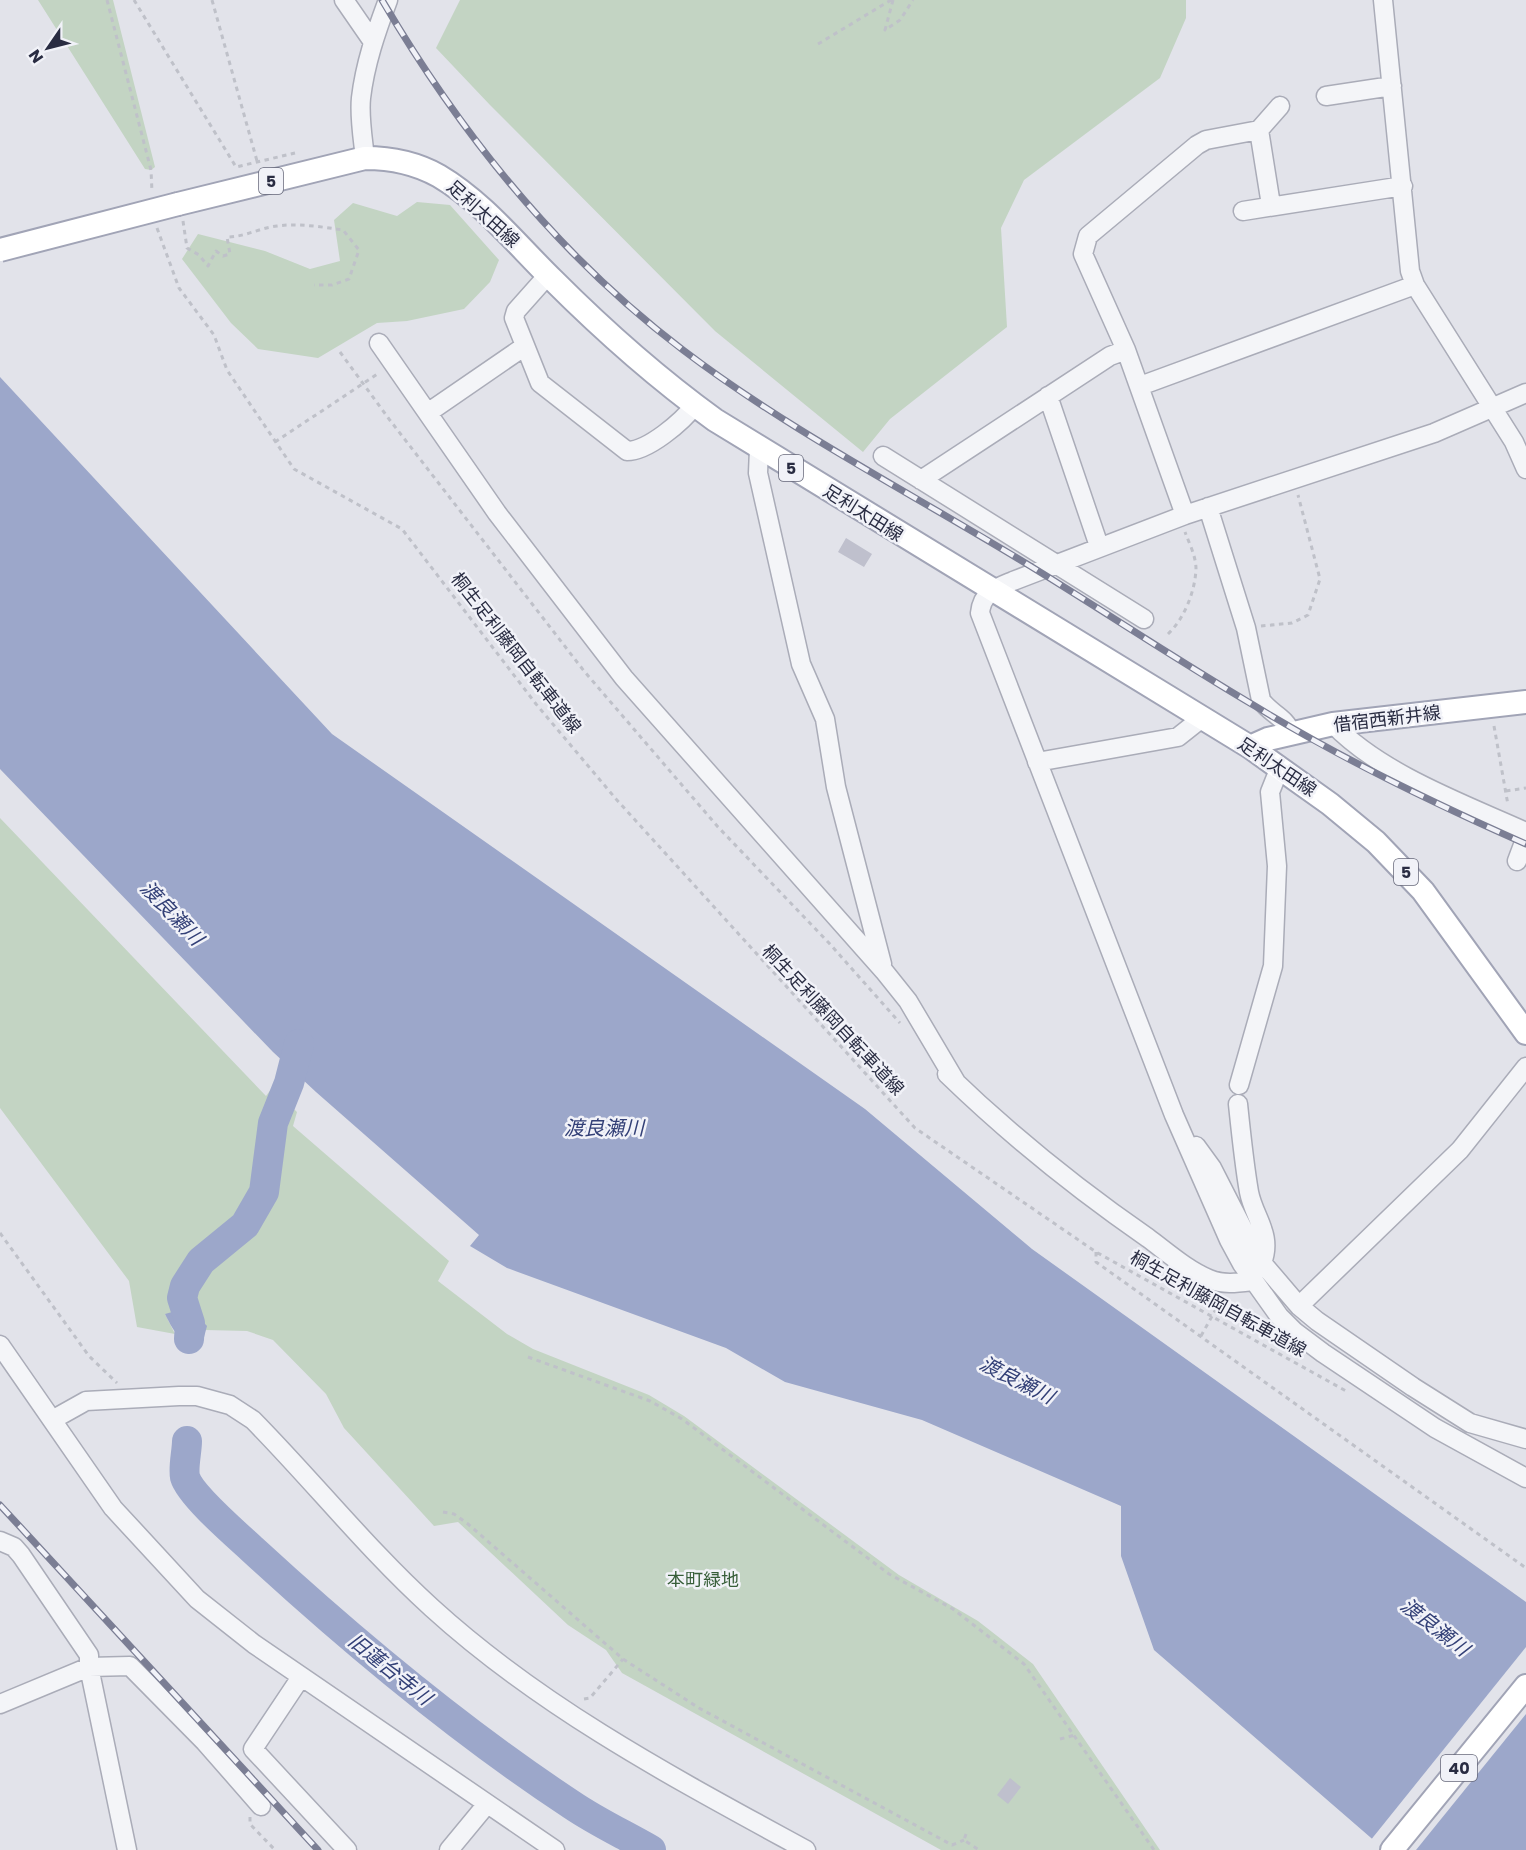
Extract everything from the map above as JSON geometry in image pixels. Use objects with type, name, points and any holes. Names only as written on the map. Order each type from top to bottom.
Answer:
[{"type":"main road","name":"足利太田線","points":[[0,250],[180,212],[365,158],[394,160],[438,175],[478,205],[548,275],[647,367],[695,405],[759,448],[1250,747],[1353,821],[1409,875],[1447,921],[1526,1033]]},
{"type":"main road","name":"借宿西新井線","points":[[1250,747],[1291,733],[1333,724],[1526,702]]},
{"type":"main road","name":"40","points":[[1392,1850],[1526,1686]]},
{"type":"street","points":[[345,0],[373,42]]},
{"type":"street","points":[[365,158],[361,100],[373,42],[388,0]]},
{"type":"street","points":[[1383,0],[1410,271],[1415,285],[1514,442],[1526,469]]},
{"type":"street","points":[[1326,96],[1392,86]]},
{"type":"street","points":[[1185,515],[1126,350],[1083,254],[1088,236],[1197,146],[1206,141],[1259,130],[1280,106]]},
{"type":"street","points":[[1259,130],[1271,205]]},
{"type":"street","points":[[1243,211],[1403,186]]},
{"type":"street","points":[[548,275],[516,311],[514,318],[540,383],[627,451],[636,451],[677,425],[695,405]]},
{"type":"street","points":[[1140,386],[1415,285]]},
{"type":"street","points":[[379,343],[497,513],[624,678],[884,971],[920,1020],[956,1082]]},
{"type":"street","points":[[429,412],[525,346]]},
{"type":"street","points":[[921,480],[1110,356],[1126,350]]},
{"type":"street","points":[[1526,393],[1434,433],[1208,507],[1099,546],[990,590],[981,602],[980,612],[1174,1115],[1229,1240],[1253,1281],[1287,1324],[1323,1353],[1427,1423],[1526,1478]]},
{"type":"street","points":[[1048,396],[1099,546]]},
{"type":"street","points":[[759,448],[758,473],[796,642],[810,688],[825,719],[836,787],[884,971]]},
{"type":"street","points":[[883,456],[1144,619]]},
{"type":"street","points":[[1208,507],[1246,628],[1261,700],[1266,708],[1287,721],[1291,733]]},
{"type":"street","points":[[1038,762],[1178,738],[1202,718]]},
{"type":"street","points":[[1333,724],[1350,741],[1381,761],[1430,788],[1526,832]]},
{"type":"street","points":[[1239,1085],[1273,966],[1277,866],[1270,792],[1280,767]]},
{"type":"street","points":[[1517,861],[1526,837]]},
{"type":"street","points":[[931,1058],[1046,1162],[1117,1217],[1191,1269],[1208,1278],[1228,1284],[1253,1281]]},
{"type":"street","points":[[1299,1305],[1460,1150],[1526,1067]]},
{"type":"street","points":[[1238,1104],[1250,1195],[1267,1250],[1262,1263]]},
{"type":"street","points":[[1174,1115],[1212,1168],[1230,1207],[1262,1263],[1299,1305],[1374,1360],[1470,1423],[1526,1439]]},
{"type":"street","points":[[0,1344],[113,1508],[177,1580],[222,1620],[301,1677],[555,1850]]},
{"type":"street","points":[[52,1420],[75,1405],[104,1398],[197,1396],[230,1405],[260,1427],[380,1556],[433,1608],[493,1659],[552,1701],[652,1765],[806,1850]]},
{"type":"street","points":[[0,1540],[14,1547],[21,1555],[89,1654],[89,1667],[127,1850]]},
{"type":"street","points":[[0,1704],[89,1667],[130,1666],[205,1742],[258,1802]]},
{"type":"street","points":[[301,1677],[253,1749],[347,1850]]},
{"type":"street","points":[[448,1850],[487,1804]]},
{"type":"path","points":[[134,0],[236,167],[298,153]]},
{"type":"path","points":[[212,0],[257,161]]},
{"type":"path","points":[[892,0],[885,30],[900,20],[913,0]]},
{"type":"path","points":[[819,44],[892,0]]},
{"type":"path","points":[[180,212],[188,248],[208,266],[216,251],[223,256],[230,254],[228,237],[241,237],[278,226],[343,230],[359,250],[349,279],[332,285],[314,285]]},
{"type":"path","points":[[340,352],[584,670],[718,826],[900,1023]]},
{"type":"path","points":[[275,442],[371,378]]},
{"type":"path","name":"桐生足利藤岡自転車道線","points":[[256,412],[294,469],[402,529],[536,704],[616,799],[915,1128],[1096,1252],[1352,1394]]},
{"type":"path","points":[[1246,628],[1292,622],[1308,615],[1320,579],[1294,479]]},
{"type":"path","points":[[1168,634],[1182,618],[1196,568],[1184,529],[1185,515]]},
{"type":"path","points":[[1490,706],[1506,792],[1526,788]]},
{"type":"path","points":[[0,1233],[89,1356],[120,1386]]},
{"type":"path","points":[[1096,1252],[1096,1263],[1526,1568]]},
{"type":"path","points":[[1201,1336],[1228,1284]]},
{"type":"path","points":[[528,1357],[650,1401],[682,1419],[888,1574],[952,1610],[1024,1664],[1154,1850]]},
{"type":"path","points":[[442,1512],[454,1514],[468,1524],[623,1659],[699,1708],[952,1845],[964,1840],[966,1834]]},
{"type":"path","points":[[584,1699],[590,1698],[623,1659]]},
{"type":"path","points":[[1060,1739],[1075,1735]]},
{"type":"path","points":[[258,1802],[250,1824],[275,1850]]},
{"type":"path","points":[[964,1840],[979,1850]]},
{"type":"green space","points":[[38,0],[113,0],[155,167],[151,170],[145,169]]},
{"type":"green space","points":[[460,0],[1186,0],[1186,18],[1160,78],[1024,180],[1001,228],[1007,327],[890,419],[863,452],[715,331],[436,48]]},
{"type":"green space","points":[[417,202],[450,205],[499,260],[490,282],[464,309],[407,321],[377,323],[318,358],[258,349],[231,323],[182,259],[198,234],[265,251],[310,269],[340,261],[334,220],[353,203],[397,216]]},
{"type":"green space","name":"本町緑地","points":[[0,818],[266,1096],[272,1088],[297,1112],[293,1126],[449,1261],[438,1281],[507,1334],[533,1349],[649,1395],[684,1416],[899,1575],[978,1621],[1033,1664],[1160,1850],[941,1850],[622,1673],[606,1650],[568,1625],[458,1522],[434,1526],[344,1428],[326,1394],[273,1340],[247,1331],[205,1330],[206,1325],[197,1318],[165,1314],[175,1334],[137,1327],[129,1281],[0,1108]]},
{"type":"water","name":"渡良瀬川","points":[[0,377],[332,734],[865,1109],[1032,1249],[1526,1602],[1526,1850],[1385,1850],[1154,1650],[1121,1556],[1121,1506],[922,1420],[785,1382],[726,1348],[507,1268],[470,1246],[479,1235],[273,1052],[0,769]]},
{"type":"water","points":[[190,1307],[207,1326],[203,1341],[178,1335],[165,1314]]},
{"type":"pier","points":[[1526,1647],[1526,1714],[1416,1850],[1380,1850],[1370,1841]]},
{"type":"building","points":[[846,538],[872,554],[864,567],[838,552]]},
{"type":"building","points":[[1010,1778],[1021,1787],[1008,1804],[997,1795]]},
{"type":"waterway","name":"旧蓮台寺川","points":[[189,1339],[190,1323],[182,1298],[185,1286],[201,1261],[245,1225],[264,1192],[273,1123],[289,1083],[299,1044]]},
{"type":"waterway","name":"旧蓮台寺川","points":[[187,1441],[185,1477],[196,1494],[226,1525],[329,1618],[407,1684],[488,1746],[582,1811],[651,1850]]},
{"type":"railway","points":[[382,0],[444,98],[515,190],[595,274],[683,350],[768,409],[858,465],[1040,572],[1288,725],[1388,780],[1526,844]]},
{"type":"railway","points":[[0,1505],[318,1850]]}]
